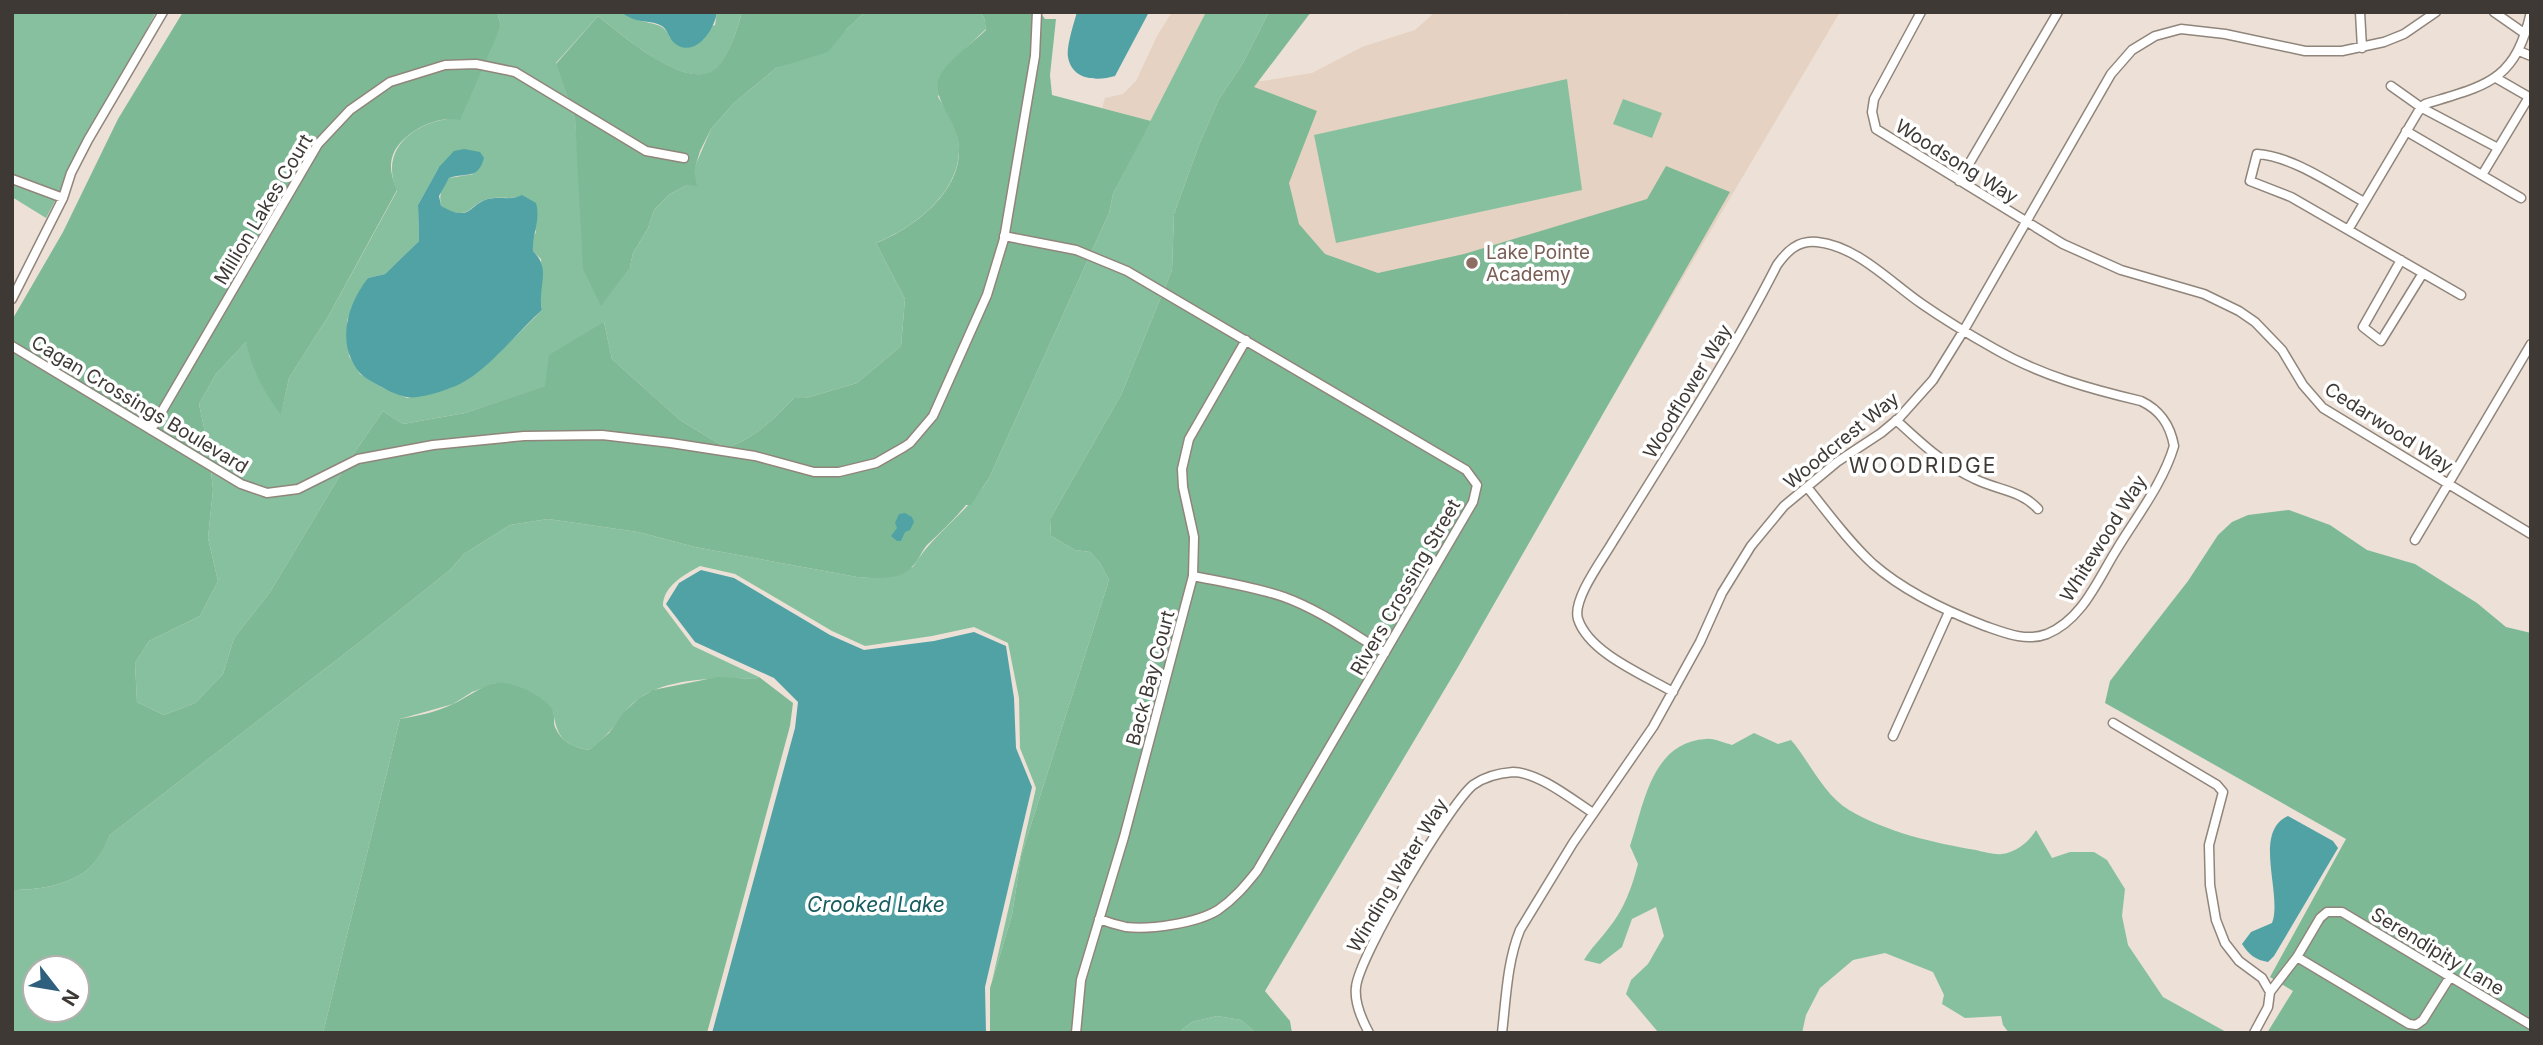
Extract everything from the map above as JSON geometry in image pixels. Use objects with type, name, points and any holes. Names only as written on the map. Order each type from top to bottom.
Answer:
[{"type":"street","points":[[12,299],[63,198],[71,173],[88,140],[163,12]]},
{"type":"street","name":"Cagan Crossings Boulevard","points":[[12,346],[241,484],[267,493],[298,489],[358,459],[433,444],[524,436],[602,435],[671,443],[755,456],[814,472],[839,472],[876,464],[910,443],[933,416],[987,295],[1004,236],[1035,56],[1037,12]]},
{"type":"street","name":"Woodsong Way","points":[[1921,12],[1874,99],[1872,117],[1876,129],[2025,222]]},
{"type":"street","points":[[1959,181],[2059,12]]},
{"type":"street","points":[[2360,12],[2362,48]]},
{"type":"street","name":"Woodcrest Way","points":[[1502,1033],[1509,977],[1520,930],[1593,813],[1629,765],[1673,692],[1722,593],[1751,546],[1776,514],[1807,487],[1896,420],[1933,380],[2111,74],[2132,50],[2155,36],[2181,29],[2225,34],[2305,51],[2342,51],[2362,48],[2404,34],[2436,12]]},
{"type":"street","points":[[2494,12],[2524,33]]},
{"type":"street","points":[[2348,230],[2406,131],[2425,104],[2496,78],[2519,51],[2528,14]]},
{"type":"street","points":[[2519,51],[2531,56]]},
{"type":"street","name":"Million Lakes Court","points":[[150,429],[318,144],[349,110],[390,82],[444,65],[476,64],[515,72],[646,151],[684,158]]},
{"type":"street","points":[[2482,175],[2529,97],[2496,78]]},
{"type":"street","points":[[2391,86],[2422,108],[2498,148]]},
{"type":"street","points":[[2406,131],[2521,198]]},
{"type":"street","points":[[2364,202],[2310,172],[2268,155],[2257,154],[2250,181],[2291,197],[2461,295]]},
{"type":"street","points":[[12,179],[63,198]]},
{"type":"street","name":"Cedarwood Way","points":[[2025,222],[2093,259],[2204,294],[2239,310],[2275,342],[2311,397],[2323,408],[2531,534]]},
{"type":"street","name":"Rivers Crossing Street","points":[[1004,236],[1076,250],[1127,271],[1466,470],[1477,485],[1473,502],[1257,871],[1239,894],[1215,911],[1191,920],[1156,926],[1126,927],[1099,919]]},
{"type":"street","name":"Woodflower Way","points":[[1673,692],[1600,649],[1578,619],[1578,607],[1603,558],[1729,355],[1786,253],[1799,244],[1808,242],[1818,242],[1840,249],[1866,263],[1964,330]]},
{"type":"street","points":[[2401,260],[2363,327],[2381,341],[2423,273]]},
{"type":"street","name":"Whitewood Way","points":[[1807,487],[1841,529],[1880,570],[1949,612],[2010,635],[2025,637],[2047,634],[2071,618],[2087,600],[2152,493],[2174,446],[2164,419],[2151,406],[2141,401],[2101,392],[2046,373],[1995,349],[1964,330]]},
{"type":"street","name":"Back Bay Court","points":[[1076,1033],[1082,980],[1147,753],[1193,576],[1194,537],[1184,496],[1182,469],[1189,439],[1246,340]]},
{"type":"street","points":[[2415,540],[2531,344]]},
{"type":"street","points":[[1896,420],[1942,461],[1975,479],[2022,495],[2038,509]]},
{"type":"street","points":[[1193,576],[1285,598],[1307,607],[1385,653]]},
{"type":"street","points":[[1893,736],[1949,612]]},
{"type":"street","points":[[2113,723],[2221,788],[2223,796],[2212,829],[2208,855],[2216,920],[2229,949],[2239,961],[2262,978],[2270,992]]},
{"type":"street","name":"Winding Water Way","points":[[1369,1033],[1355,997],[1363,961],[1439,831],[1471,787],[1489,776],[1523,773],[1593,813]]},
{"type":"street","name":"Serendipity Lane","points":[[2297,957],[2320,918],[2326,912],[2342,912],[2531,1025]]},
{"type":"street","points":[[2254,1033],[2268,1007],[2270,992],[2297,957],[2409,1024],[2416,1025],[2423,1020],[2450,977]]},
{"type":"shaded area","points":[[1172,12],[1206,12],[1151,121],[1102,108],[1105,98],[1123,94],[1136,81],[1157,36]]},
{"type":"shaded area","name":"Lake Pointe Academy","points":[[1435,12],[1559,12],[1567,15],[1570,12],[1840,12],[1579,454],[1316,300],[1243,81],[1263,81],[1312,73],[1362,47],[1415,30]]},
{"type":"green space","points":[[12,12],[156,12],[46,218],[12,197]]},
{"type":"green space","points":[[183,12],[497,12],[501,26],[460,120],[430,123],[410,134],[396,149],[391,166],[397,190],[329,315],[289,378],[281,415],[259,380],[246,342],[216,374],[199,404],[209,451],[213,490],[208,538],[218,581],[200,616],[149,641],[135,663],[137,702],[164,715],[195,703],[223,674],[234,638],[270,592],[348,462],[383,411],[403,424],[465,413],[545,386],[549,355],[604,322],[612,359],[680,420],[726,448],[763,428],[794,398],[806,398],[857,383],[901,346],[905,299],[876,243],[892,236],[923,215],[937,202],[956,171],[959,154],[957,136],[941,102],[938,81],[951,61],[986,30],[984,17],[979,12],[1040,12],[1045,19],[1056,19],[1050,75],[1052,95],[1151,121],[1113,194],[1109,213],[989,478],[971,505],[966,505],[927,545],[916,563],[906,572],[885,578],[857,577],[695,547],[638,532],[548,519],[510,525],[464,554],[450,570],[365,638],[110,835],[97,859],[86,871],[50,886],[12,890],[12,320],[63,232],[118,119]]},
{"type":"green space","points":[[497,12],[618,12],[660,26],[670,38],[715,25],[717,12],[742,12],[724,60],[715,70],[702,74],[687,73],[654,58],[598,16],[556,63],[575,119],[580,185],[630,267],[633,253],[648,228],[654,210],[670,194],[687,185],[711,129],[734,103],[776,68],[797,60],[846,30],[865,12],[979,12],[984,17],[986,29],[950,63],[938,97],[958,137],[959,152],[950,182],[942,196],[918,219],[876,243],[905,299],[901,346],[857,383],[806,398],[794,398],[763,428],[726,448],[680,420],[612,359],[604,322],[546,386],[465,413],[403,424],[383,411],[348,462],[270,592],[234,638],[223,674],[195,703],[164,715],[137,702],[135,663],[149,641],[200,616],[218,581],[208,538],[213,490],[209,451],[199,404],[216,374],[246,342],[281,414],[289,378],[329,315],[397,191],[392,176],[397,150],[414,131],[441,120],[455,118],[501,26]],"holes":[[[439,167],[474,174],[449,178],[441,191],[441,207],[464,213],[488,199],[522,196],[536,232],[532,239],[533,251],[541,259],[542,310],[496,356],[451,388],[407,398],[360,374],[349,356],[347,320],[368,278],[385,274],[419,241],[418,205]]]},
{"type":"green space","points":[[742,12],[865,12],[828,52],[776,68],[734,103],[711,129],[700,151],[694,171],[697,186],[687,185],[670,194],[654,210],[648,228],[633,253],[630,267],[601,306],[583,269],[575,119],[556,64],[598,16],[653,57],[686,73],[701,74],[714,70],[723,60]]},
{"type":"green space","points":[[1206,12],[1269,12],[1243,63],[1219,99],[1199,145],[1174,214],[1172,270],[1121,395],[1050,519],[1051,536],[1075,550],[1090,552],[1109,580],[1021,856],[1012,915],[992,981],[1036,788],[1020,748],[1019,698],[1008,643],[974,627],[865,646],[832,631],[735,574],[700,566],[670,587],[663,606],[693,646],[759,677],[694,680],[650,692],[626,710],[608,734],[589,750],[573,745],[563,738],[553,711],[496,683],[472,692],[453,704],[400,719],[323,1033],[12,1033],[12,890],[50,886],[86,871],[97,859],[110,835],[365,638],[450,570],[464,554],[510,525],[548,519],[638,532],[695,547],[857,577],[875,578],[913,567],[989,478],[1109,213],[1113,194]]},
{"type":"green space","points":[[1269,12],[1311,12],[1254,87],[1317,111],[1289,183],[1299,224],[1325,254],[1378,273],[1464,254],[1647,199],[1666,166],[1730,192],[1458,667],[1265,991],[1290,1021],[1292,1033],[1256,1033],[1241,1020],[1217,1016],[1192,1022],[1178,1033],[990,1033],[990,988],[1012,915],[1021,856],[1109,580],[1090,552],[1075,550],[1051,536],[1050,519],[1121,395],[1172,270],[1174,214],[1199,145],[1219,99],[1243,63]]},
{"type":"green space","points":[[1567,79],[1582,190],[1336,243],[1314,135]]},
{"type":"green space","points":[[1623,99],[1662,113],[1652,138],[1613,124]]},
{"type":"green space","points":[[2289,510],[2330,525],[2367,550],[2415,564],[2477,603],[2506,627],[2531,633],[2531,1033],[2267,1033],[2293,991],[2270,977],[2346,839],[2105,703],[2110,681],[2188,581],[2218,535],[2232,522],[2248,515]]},
{"type":"green space","points":[[718,677],[759,677],[793,703],[790,726],[707,1033],[323,1033],[400,719],[440,709],[496,683],[510,684],[544,700],[553,711],[555,727],[561,737],[573,746],[589,750],[609,733],[623,713],[639,698],[653,690]]},
{"type":"green space","points":[[1754,733],[1778,744],[1791,740],[1824,787],[1840,803],[1863,818],[1894,830],[1944,844],[1999,854],[2022,846],[2036,830],[2052,858],[2070,852],[2094,852],[2107,860],[2125,889],[2122,916],[2128,945],[2163,997],[2228,1033],[2009,1033],[2001,1016],[1965,1018],[1942,1004],[1944,995],[1933,972],[1885,953],[1853,960],[1820,988],[1806,1015],[1802,1033],[1658,1032],[1626,994],[1631,980],[1648,964],[1664,936],[1656,907],[1632,919],[1622,947],[1600,964],[1584,960],[1614,922],[1630,890],[1638,864],[1630,846],[1646,795],[1661,763],[1673,751],[1688,743],[1709,739],[1732,745]]},
{"type":"green space","points":[[1217,1016],[1241,1020],[1256,1033],[1178,1033],[1192,1022]]},
{"type":"water","points":[[618,12],[717,12],[713,26],[704,39],[684,48],[674,43],[660,25],[633,19]]},
{"type":"water","points":[[1077,12],[1149,12],[1115,76],[1094,79],[1080,75],[1070,65],[1068,47]]},
{"type":"water","points":[[464,149],[480,152],[484,158],[482,165],[471,174],[449,178],[439,196],[441,206],[464,213],[488,199],[522,195],[536,203],[538,215],[533,251],[542,265],[542,310],[474,375],[438,392],[406,397],[383,388],[359,372],[348,349],[347,324],[354,300],[368,278],[385,274],[419,241],[418,205],[439,167],[454,151]]},
{"type":"water","points":[[905,513],[912,517],[914,522],[901,541],[897,541],[891,536],[897,528],[895,523],[899,514]]},
{"type":"water","name":"Crooked Lake","points":[[701,570],[734,578],[830,635],[864,650],[934,641],[974,632],[1006,646],[1014,698],[1016,748],[1032,787],[985,987],[986,1033],[712,1033],[795,728],[798,702],[774,678],[695,642],[666,604],[679,583]]},
{"type":"water","points":[[2288,816],[2333,841],[2338,848],[2268,962],[2253,956],[2242,944],[2251,932],[2272,923],[2272,836],[2277,824]]},
{"type":"place","name":"Lake Pointe Academy","points":[[1472,263]]},
{"type":"district","name":"WOODRIDGE","points":[[1923,466]]}]
